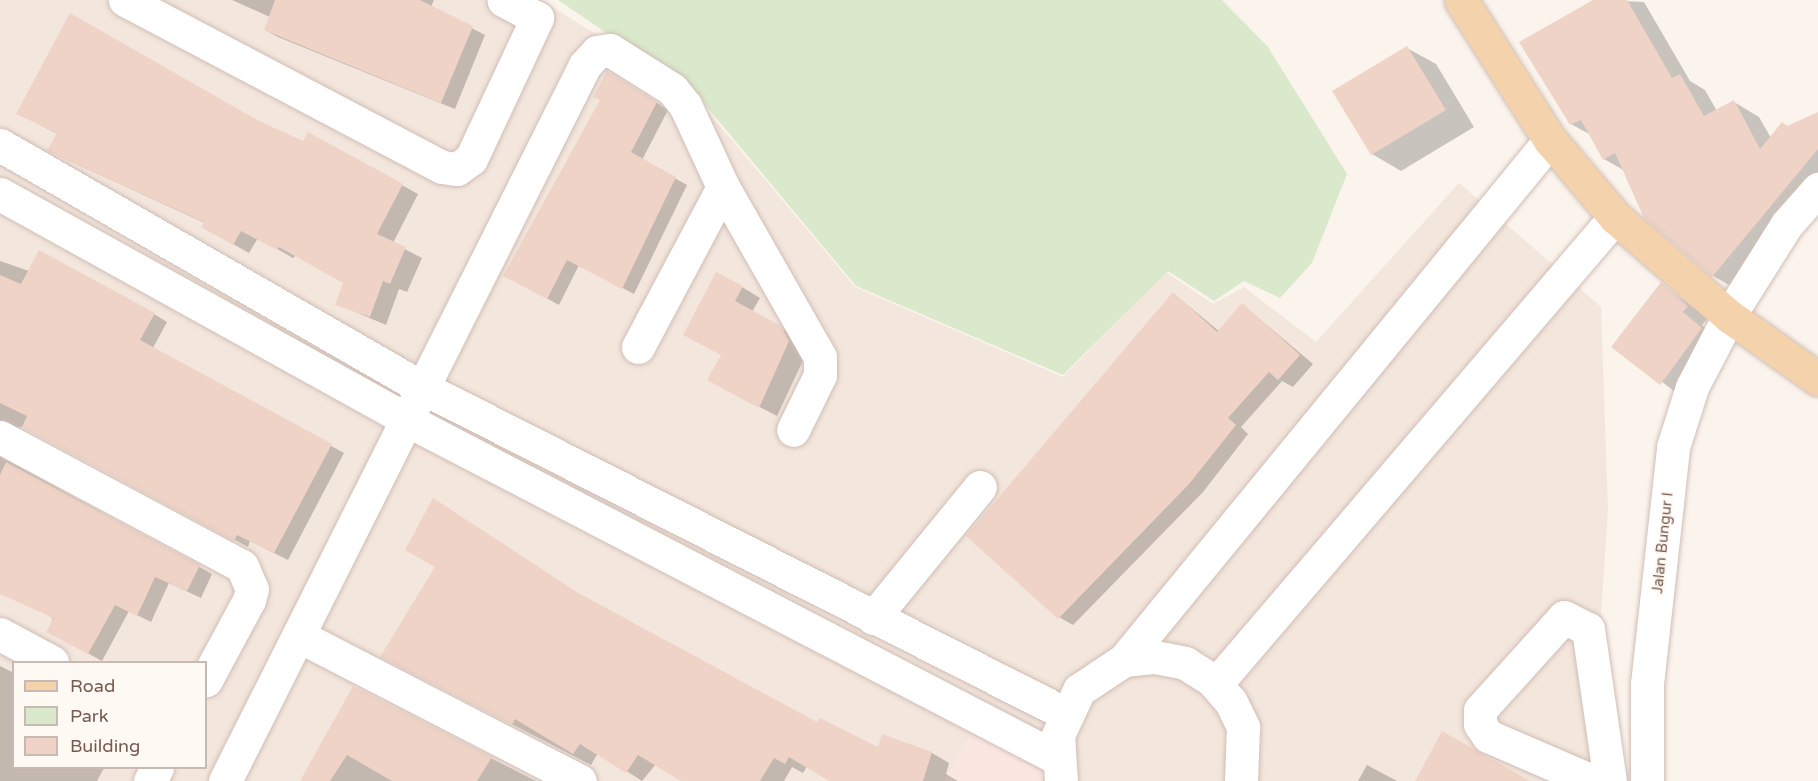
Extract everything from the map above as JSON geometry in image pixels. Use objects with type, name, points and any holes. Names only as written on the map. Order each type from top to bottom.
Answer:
[{"type":"main road","points":[[1461,0],[1550,140],[1615,217],[1729,316],[1818,379]]},
{"type":"street","points":[[125,0],[442,167],[457,169],[471,159],[537,18],[503,0]]},
{"type":"street","points":[[225,781],[409,421],[585,65],[597,52],[610,50],[672,88],[723,187],[820,357],[820,375],[793,430]]},
{"type":"street","points":[[0,194],[409,421],[1059,770],[1064,713],[1079,690],[1124,660],[1550,140]]},
{"type":"street","points":[[0,145],[425,389],[1064,713]]},
{"type":"street","points":[[638,347],[723,187]]},
{"type":"street","name":"Jalan Bungur I","points":[[1647,781],[1647,684],[1673,447],[1692,387],[1729,316],[1787,224],[1818,189]]},
{"type":"street","points":[[1216,684],[1615,217]]},
{"type":"street","points":[[0,437],[242,566],[252,589],[249,600],[207,678]]},
{"type":"street","points":[[873,618],[981,487]]},
{"type":"street","points":[[1592,781],[1488,736],[1480,724],[1480,710],[1564,617],[1588,629],[1610,781]]},
{"type":"street","points":[[0,634],[48,661]]},
{"type":"street","points":[[299,636],[580,781]]},
{"type":"street","points":[[1124,660],[1155,657],[1185,663],[1216,684],[1243,727],[1241,781]]},
{"type":"shaded area","points":[[0,0],[541,0],[694,95],[855,287],[1063,377],[1166,272],[1213,304],[1244,287],[1316,342],[1459,183],[1601,307],[1608,509],[1590,781],[0,781]]},
{"type":"shaded area","points":[[975,726],[1043,761],[1049,781],[944,781]]},
{"type":"green space","points":[[558,0],[1222,0],[1268,47],[1347,174],[1312,263],[1280,298],[1244,281],[1214,301],[1168,271],[1063,375],[856,286],[696,94]]},
{"type":"building","points":[[275,0],[420,0],[473,26],[441,103],[264,30]]},
{"type":"building","points":[[1593,0],[1627,0],[1672,78],[1680,74],[1704,116],[1734,100],[1760,149],[1782,122],[1787,126],[1818,112],[1818,149],[1712,277],[1644,218],[1615,153],[1603,160],[1581,120],[1570,125],[1519,42]]},
{"type":"building","points":[[70,13],[259,121],[303,141],[308,132],[403,184],[377,234],[406,247],[390,284],[383,281],[370,317],[335,305],[343,283],[279,247],[277,250],[241,231],[233,245],[201,227],[204,222],[47,151],[57,133],[16,114]]},
{"type":"building","points":[[1407,46],[1446,110],[1371,155],[1332,91]]},
{"type":"building","points":[[607,71],[657,102],[631,152],[676,177],[622,289],[567,260],[547,299],[503,276],[600,100],[593,97]]},
{"type":"building","points":[[39,250],[155,313],[140,340],[332,444],[274,553],[237,535],[234,541],[22,427],[27,416],[0,403],[0,275],[21,284]]},
{"type":"building","points":[[716,272],[743,286],[735,301],[781,326],[789,341],[759,408],[707,380],[721,355],[683,335]]},
{"type":"building","points":[[1661,282],[1688,306],[1683,312],[1702,328],[1660,385],[1611,347]]},
{"type":"building","points":[[1173,292],[1217,332],[1242,303],[1300,355],[1278,380],[1269,372],[1228,418],[1236,425],[1189,484],[1058,619],[966,536]]},
{"type":"building","points":[[6,462],[200,565],[187,591],[155,577],[137,616],[115,605],[88,654],[46,632],[54,618],[0,594],[0,475]]},
{"type":"building","points":[[433,498],[580,594],[817,722],[820,718],[878,747],[882,734],[932,752],[923,781],[829,781],[789,757],[785,764],[774,758],[760,781],[681,781],[638,755],[626,773],[580,744],[573,754],[515,719],[512,725],[380,657],[435,567],[405,550]]},
{"type":"building","points":[[353,686],[492,757],[477,781],[392,781],[347,755],[330,781],[300,781]]},
{"type":"building","points":[[1442,731],[1481,753],[1530,781],[1415,781]]}]
